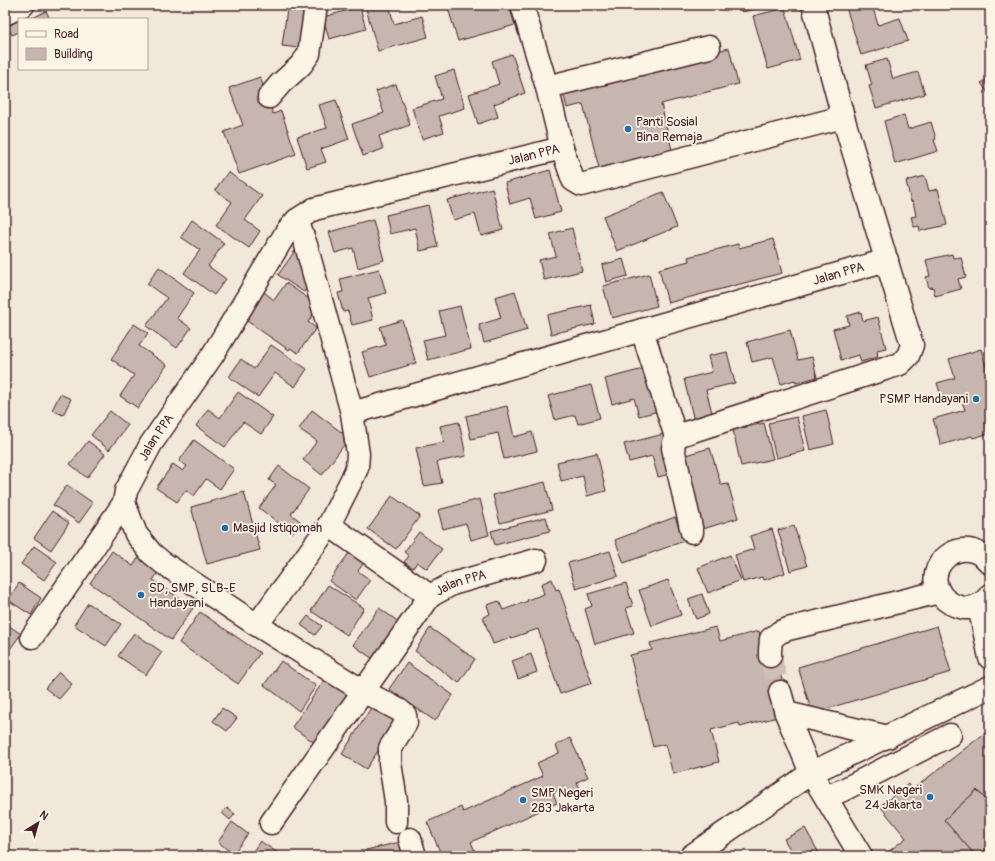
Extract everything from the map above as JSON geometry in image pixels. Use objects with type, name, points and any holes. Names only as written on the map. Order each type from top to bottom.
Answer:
[{"type":"street","points":[[5,14],[23,5]]},
{"type":"street","points":[[269,98],[281,83],[301,65],[309,54],[316,5]]},
{"type":"street","points":[[522,5],[547,87],[562,148]]},
{"type":"street","points":[[676,437],[900,364],[908,356],[912,345],[843,117],[813,5]]},
{"type":"street","points":[[547,87],[710,47]]},
{"type":"street","name":"Jalan PPA","points":[[32,637],[124,503],[126,491],[151,444],[212,356],[287,231],[297,220],[314,209],[562,148],[573,180],[580,185],[843,117]]},
{"type":"street","points":[[257,625],[329,525],[357,468],[358,454],[352,413],[306,245],[297,220]]},
{"type":"street","name":"Jalan PPA","points":[[352,413],[886,260]]},
{"type":"street","points":[[642,330],[676,437],[673,448],[692,532]]},
{"type":"street","points":[[124,503],[136,534],[151,553],[162,563],[257,625],[363,691],[399,710],[405,715],[406,723],[390,748],[390,763],[396,801],[396,822]]},
{"type":"street","points":[[329,525],[430,596]]},
{"type":"street","points":[[990,563],[985,557],[975,551],[964,549],[953,552],[944,559],[938,569],[936,580],[939,592],[946,601],[956,607],[968,608],[984,600],[990,658]]},
{"type":"street","name":"Jalan PPA","points":[[271,823],[430,596],[452,584],[536,560]]},
{"type":"street","points":[[770,656],[771,639],[780,632],[939,592]]},
{"type":"street","points":[[691,856],[811,773],[990,688]]},
{"type":"street","points":[[780,692],[786,713],[811,773],[861,856]]},
{"type":"street","points":[[786,713],[888,737]]},
{"type":"street","points":[[826,797],[843,790],[950,735]]},
{"type":"building","points":[[365,5],[389,5],[394,24],[422,16],[428,37],[378,51]]},
{"type":"building","points":[[458,5],[509,5],[515,25],[458,41],[448,8]]},
{"type":"building","points":[[740,5],[774,5],[742,12]]},
{"type":"building","points":[[855,5],[872,5],[878,25],[900,18],[908,41],[861,55],[846,7]]},
{"type":"building","points":[[24,7],[30,18],[18,18],[18,32],[12,35],[5,23]]},
{"type":"building","points":[[360,7],[366,29],[329,39],[323,17]]},
{"type":"building","points":[[785,8],[800,60],[768,69],[753,16]]},
{"type":"building","points":[[287,9],[313,13],[308,49],[282,46]]},
{"type":"building","points":[[46,11],[50,18],[33,18]]},
{"type":"building","name":"Panti Sosial Bina Remaja","points":[[729,48],[738,84],[661,104],[672,150],[599,168],[583,104],[567,108],[562,87],[583,85]]},
{"type":"building","points":[[512,54],[525,93],[494,104],[498,117],[478,124],[469,94],[499,84],[492,61]]},
{"type":"building","points":[[887,59],[893,79],[918,72],[925,94],[876,108],[869,86],[872,85],[866,65]]},
{"type":"building","points":[[454,70],[465,108],[439,116],[444,132],[422,139],[412,108],[442,99],[435,76]]},
{"type":"building","points":[[260,77],[273,114],[281,111],[296,154],[239,174],[224,132],[243,125],[229,88]]},
{"type":"building","points":[[990,77],[990,96],[981,83]]},
{"type":"building","points":[[396,84],[410,125],[379,136],[383,149],[363,156],[352,124],[384,113],[376,91]]},
{"type":"building","points":[[336,100],[349,139],[321,149],[326,162],[307,168],[297,137],[327,128],[319,105]]},
{"type":"building","points":[[904,115],[908,129],[931,122],[936,139],[934,140],[938,151],[895,164],[884,121]]},
{"type":"building","points":[[550,170],[561,212],[536,219],[530,198],[510,204],[505,183]]},
{"type":"building","points":[[228,172],[262,196],[245,220],[260,231],[249,248],[216,225],[232,202],[215,190]]},
{"type":"building","points":[[925,176],[929,191],[938,189],[947,225],[920,231],[919,226],[914,227],[911,217],[916,216],[913,201],[911,202],[906,181]]},
{"type":"building","points":[[492,188],[503,230],[481,236],[475,214],[453,220],[447,200]]},
{"type":"building","points":[[663,192],[677,227],[617,251],[603,216]]},
{"type":"building","points":[[428,205],[438,247],[420,251],[415,228],[390,234],[386,215]]},
{"type":"building","points":[[192,220],[224,243],[208,266],[226,279],[214,295],[184,273],[200,250],[181,237]]},
{"type":"building","points":[[373,220],[384,260],[358,268],[353,248],[335,253],[329,232]]},
{"type":"building","points":[[572,228],[582,271],[544,280],[539,260],[556,256],[550,234]]},
{"type":"building","points":[[773,239],[782,273],[668,303],[659,269],[689,261],[688,257],[738,244],[739,248]]},
{"type":"building","points":[[299,245],[314,278],[304,292],[278,275]]},
{"type":"building","points":[[952,254],[953,258],[961,257],[966,277],[958,279],[961,289],[935,296],[933,287],[929,288],[926,277],[930,276],[926,260]]},
{"type":"building","points":[[623,259],[628,276],[606,282],[602,265]]},
{"type":"building","points":[[159,267],[194,293],[177,318],[191,328],[177,348],[146,326],[167,298],[147,284]]},
{"type":"building","points":[[379,269],[386,293],[368,298],[373,320],[352,325],[348,311],[343,312],[338,293],[343,292],[340,279]]},
{"type":"building","points":[[649,274],[657,306],[612,318],[603,286]]},
{"type":"building","points":[[286,283],[319,306],[308,322],[316,328],[298,353],[290,348],[289,350],[244,319],[264,292],[274,300]]},
{"type":"building","points":[[515,291],[527,330],[484,343],[479,325],[501,318],[495,297]]},
{"type":"building","points":[[591,305],[595,324],[551,334],[547,315]]},
{"type":"building","points":[[460,306],[471,349],[428,360],[423,340],[445,335],[439,311]]},
{"type":"building","points":[[861,312],[863,321],[878,317],[886,348],[877,350],[878,357],[861,362],[859,355],[841,360],[833,329],[849,325],[847,316]]},
{"type":"building","points":[[402,320],[416,363],[370,377],[362,352],[386,345],[380,327]]},
{"type":"building","points":[[134,324],[148,333],[139,346],[167,365],[138,408],[120,396],[134,375],[111,359]]},
{"type":"building","points":[[790,330],[798,360],[812,357],[817,377],[796,383],[795,380],[781,384],[773,357],[752,362],[747,342]]},
{"type":"building","points":[[271,345],[307,369],[295,387],[275,373],[258,397],[229,377],[241,359],[254,369]]},
{"type":"building","name":"PSMP Handayani","points":[[981,349],[990,380],[990,433],[973,438],[972,436],[941,445],[933,419],[965,410],[960,396],[943,402],[937,383],[955,378],[949,359]]},
{"type":"building","points":[[727,352],[735,383],[706,390],[713,416],[694,421],[684,379],[712,372],[708,356]]},
{"type":"building","points":[[647,368],[659,411],[639,416],[634,398],[612,404],[605,379]]},
{"type":"building","points":[[591,385],[600,418],[578,424],[575,415],[555,420],[548,396]]},
{"type":"building","points":[[238,392],[273,417],[261,434],[243,422],[225,447],[196,426],[208,409],[220,418]]},
{"type":"building","points":[[60,394],[71,399],[63,415],[52,410]]},
{"type":"building","points":[[507,406],[514,437],[532,432],[537,451],[504,459],[498,433],[471,439],[466,416]]},
{"type":"building","points":[[312,410],[349,438],[322,475],[303,460],[317,441],[299,429]]},
{"type":"building","points":[[826,410],[834,444],[810,450],[802,416]]},
{"type":"building","points":[[110,411],[128,425],[109,450],[91,435]]},
{"type":"building","points":[[797,417],[805,451],[776,458],[768,423]]},
{"type":"building","points":[[459,422],[466,456],[437,462],[442,483],[424,486],[416,448],[444,442],[440,426]]},
{"type":"building","points":[[764,423],[773,459],[741,466],[733,430]]},
{"type":"building","points":[[664,434],[674,473],[658,477],[652,456],[629,462],[624,444]]},
{"type":"building","points":[[194,440],[234,469],[220,489],[206,479],[194,496],[186,490],[177,502],[156,488],[173,464],[183,471],[187,466],[179,461]]},
{"type":"building","points":[[88,441],[105,454],[87,478],[70,464]]},
{"type":"building","points":[[710,448],[721,485],[728,484],[738,518],[700,530],[678,457]]},
{"type":"building","points":[[597,453],[606,491],[587,496],[583,476],[561,481],[557,462]]},
{"type":"building","points":[[279,466],[309,489],[291,514],[301,522],[292,533],[259,508],[276,485],[269,480]]},
{"type":"building","points":[[545,482],[552,510],[500,523],[493,495]]},
{"type":"building","points":[[67,485],[93,503],[79,523],[53,505]]},
{"type":"building","name":"Masjid Istiqomah","points":[[244,492],[260,550],[207,564],[191,507]]},
{"type":"building","points":[[392,496],[420,516],[396,549],[368,529]]},
{"type":"building","points":[[480,499],[489,535],[471,540],[466,523],[443,529],[438,510]]},
{"type":"building","points":[[52,511],[69,523],[51,550],[34,538]]},
{"type":"building","points":[[546,517],[550,531],[495,545],[491,531]]},
{"type":"building","points":[[675,517],[684,541],[624,563],[615,540]]},
{"type":"building","points":[[794,526],[807,566],[790,571],[778,530]]},
{"type":"building","points":[[772,529],[785,573],[764,580],[762,577],[743,582],[735,555],[754,549],[750,536]]},
{"type":"building","points":[[419,532],[442,549],[427,569],[417,562],[413,568],[404,562],[409,556],[404,552]]},
{"type":"building","points":[[34,546],[57,562],[44,580],[21,564]]},
{"type":"building","points":[[354,546],[369,556],[358,571],[370,580],[356,600],[329,581]]},
{"type":"building","name":"SD, SMP, SLB-E Handayani","points":[[112,551],[133,566],[139,557],[159,571],[153,580],[193,608],[171,640],[90,583]]},
{"type":"building","points":[[610,551],[618,576],[576,589],[568,563]]},
{"type":"building","points":[[730,555],[741,580],[708,593],[698,568]]},
{"type":"building","points":[[552,579],[556,590],[559,589],[592,683],[560,694],[538,629],[493,644],[483,617],[490,614],[487,605],[499,601],[503,610],[544,594],[541,584]]},
{"type":"building","points":[[668,580],[681,615],[652,626],[639,590]]},
{"type":"building","points":[[19,583],[41,598],[31,615],[8,600]]},
{"type":"building","points":[[626,583],[633,606],[626,608],[634,633],[595,644],[585,609],[592,606],[588,594]]},
{"type":"building","points":[[328,585],[364,608],[347,635],[311,611]]},
{"type":"building","points":[[702,594],[709,614],[696,619],[688,599]]},
{"type":"building","points":[[88,603],[121,624],[106,646],[74,625]]},
{"type":"building","points":[[379,608],[399,622],[373,659],[353,645]]},
{"type":"building","points":[[200,612],[260,653],[238,684],[179,643]]},
{"type":"building","points":[[308,616],[322,626],[315,635],[301,625]]},
{"type":"building","points":[[5,623],[21,634],[7,653],[5,652]]},
{"type":"building","points":[[937,626],[951,672],[812,713],[798,667]]},
{"type":"building","points":[[716,627],[720,641],[759,631],[765,657],[775,654],[785,691],[781,716],[740,727],[739,723],[711,730],[719,762],[673,774],[665,744],[653,747],[630,655],[652,650],[650,643]]},
{"type":"building","points":[[430,628],[475,659],[459,683],[415,651]]},
{"type":"building","points":[[134,633],[162,652],[146,675],[118,656]]},
{"type":"building","points":[[531,654],[537,672],[518,679],[512,661]]},
{"type":"building","points":[[281,661],[316,686],[299,711],[264,685]]},
{"type":"building","points":[[407,663],[453,695],[435,721],[389,689]]},
{"type":"building","points":[[59,672],[72,684],[59,699],[45,688]]},
{"type":"building","points":[[325,679],[348,694],[315,743],[292,727]]},
{"type":"building","points":[[376,700],[401,716],[366,769],[342,754]]},
{"type":"building","points":[[222,708],[237,718],[227,731],[213,721]]},
{"type":"building","name":"SMK Negeri 24 Jakarta","points":[[990,729],[990,804],[977,790],[944,820],[976,856],[885,856],[884,855],[906,838],[880,806],[908,784],[912,790]]},
{"type":"building","name":"SMP Negeri 283 Jakarta","points":[[570,738],[588,777],[577,782],[581,791],[568,797],[564,787],[553,793],[557,803],[471,842],[477,856],[442,856],[427,822],[461,807],[463,812],[543,776],[537,763],[559,753],[556,745]]},
{"type":"building","points":[[977,790],[990,804],[990,846],[976,856],[944,820]]},
{"type":"building","points":[[227,808],[235,814],[230,820],[222,813]]},
{"type":"building","points":[[232,822],[248,834],[233,854],[218,842]]},
{"type":"building","points":[[805,828],[820,855],[780,856],[791,851],[784,839]]},
{"type":"building","points":[[409,840],[413,856],[367,856],[366,850]]},
{"type":"building","points":[[260,841],[278,853],[276,856],[250,856]]},
{"type":"building","points":[[990,846],[990,856],[978,856]]},
{"type":"tunnel","points":[[770,656],[780,692]]},
{"type":"place","name":"Panti Sosial Bina Remaja","points":[[628,129]]},
{"type":"place","name":"PSMP Handayani","points":[[976,399]]},
{"type":"place","name":"Masjid Istiqomah","points":[[225,528]]},
{"type":"place","name":"SD, SMP, SLB-E Handayani","points":[[141,595]]},
{"type":"place","name":"SMK Negeri 24 Jakarta","points":[[930,797]]},
{"type":"place","name":"SMP Negeri 283 Jakarta","points":[[523,800]]}]
